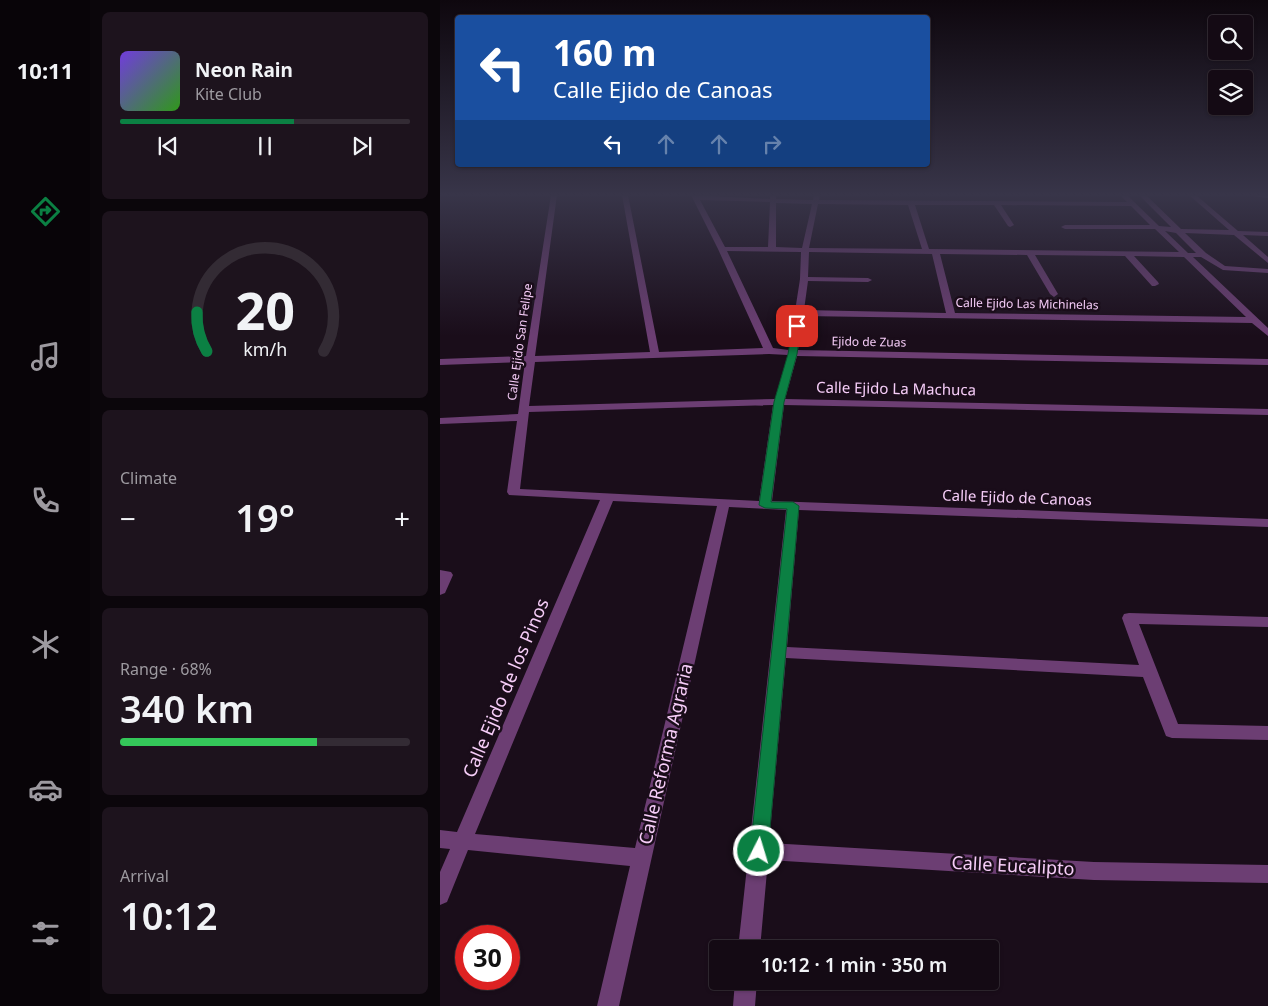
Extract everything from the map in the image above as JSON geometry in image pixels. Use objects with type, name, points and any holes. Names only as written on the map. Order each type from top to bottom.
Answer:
[{"type":"street","name":"Calle Ejido San Felipe","points":[[513,492],[547,242]]},
{"type":"street","points":[[634,242],[655,355]]},
{"type":"street","points":[[718,242],[769,351]]},
{"type":"street","points":[[772,242],[772,249]]},
{"type":"street","points":[[765,505],[779,402],[792,354],[800,313],[807,242]]},
{"type":"street","points":[[926,242],[951,315]]},
{"type":"street","points":[[1171,242],[1268,333]]},
{"type":"street","points":[[1191,242],[1203,255],[1223,268]]},
{"type":"street","points":[[1246,242],[1268,261]]},
{"type":"street","points":[[722,249],[1203,255]]},
{"type":"street","points":[[1029,252],[1054,294]]},
{"type":"street","points":[[1128,254],[1154,284]]},
{"type":"street","points":[[1206,276],[1223,268],[1268,271]]},
{"type":"street","points":[[804,279],[868,280]]},
{"type":"street","name":"Calle Ejido Las Michinelas","points":[[800,313],[1254,320]]},
{"type":"street","name":"Ejido de Zuas","points":[[440,362],[769,351],[792,354],[1268,362]]},
{"type":"street","name":"Calle Ejido La Machuca","points":[[440,421],[523,413],[779,402],[1268,412]]},
{"type":"street","name":"Calle Ejido de Canoas","points":[[513,492],[765,505],[1268,523]]},
{"type":"street","name":"Calle Ejido de los Pinos","points":[[440,895],[608,497]]},
{"type":"street","name":"Calle Reforma Agraria","points":[[608,1006],[724,503]]},
{"type":"street","points":[[751,940],[793,506]]},
{"type":"street","points":[[440,590],[443,575]]},
{"type":"street","points":[[1268,622],[1129,618],[1172,731],[1268,733]]},
{"type":"street","points":[[779,652],[1148,671]]},
{"type":"street","points":[[440,839],[642,858]]},
{"type":"street","name":"Calle Eucalipto","points":[[759,851],[1094,871],[1268,874]]},
{"type":"street","points":[[744,1006],[745,990]]},
{"type":"route","points":[[759,851],[793,506],[765,505],[779,402],[792,354],[797,326]]}]
